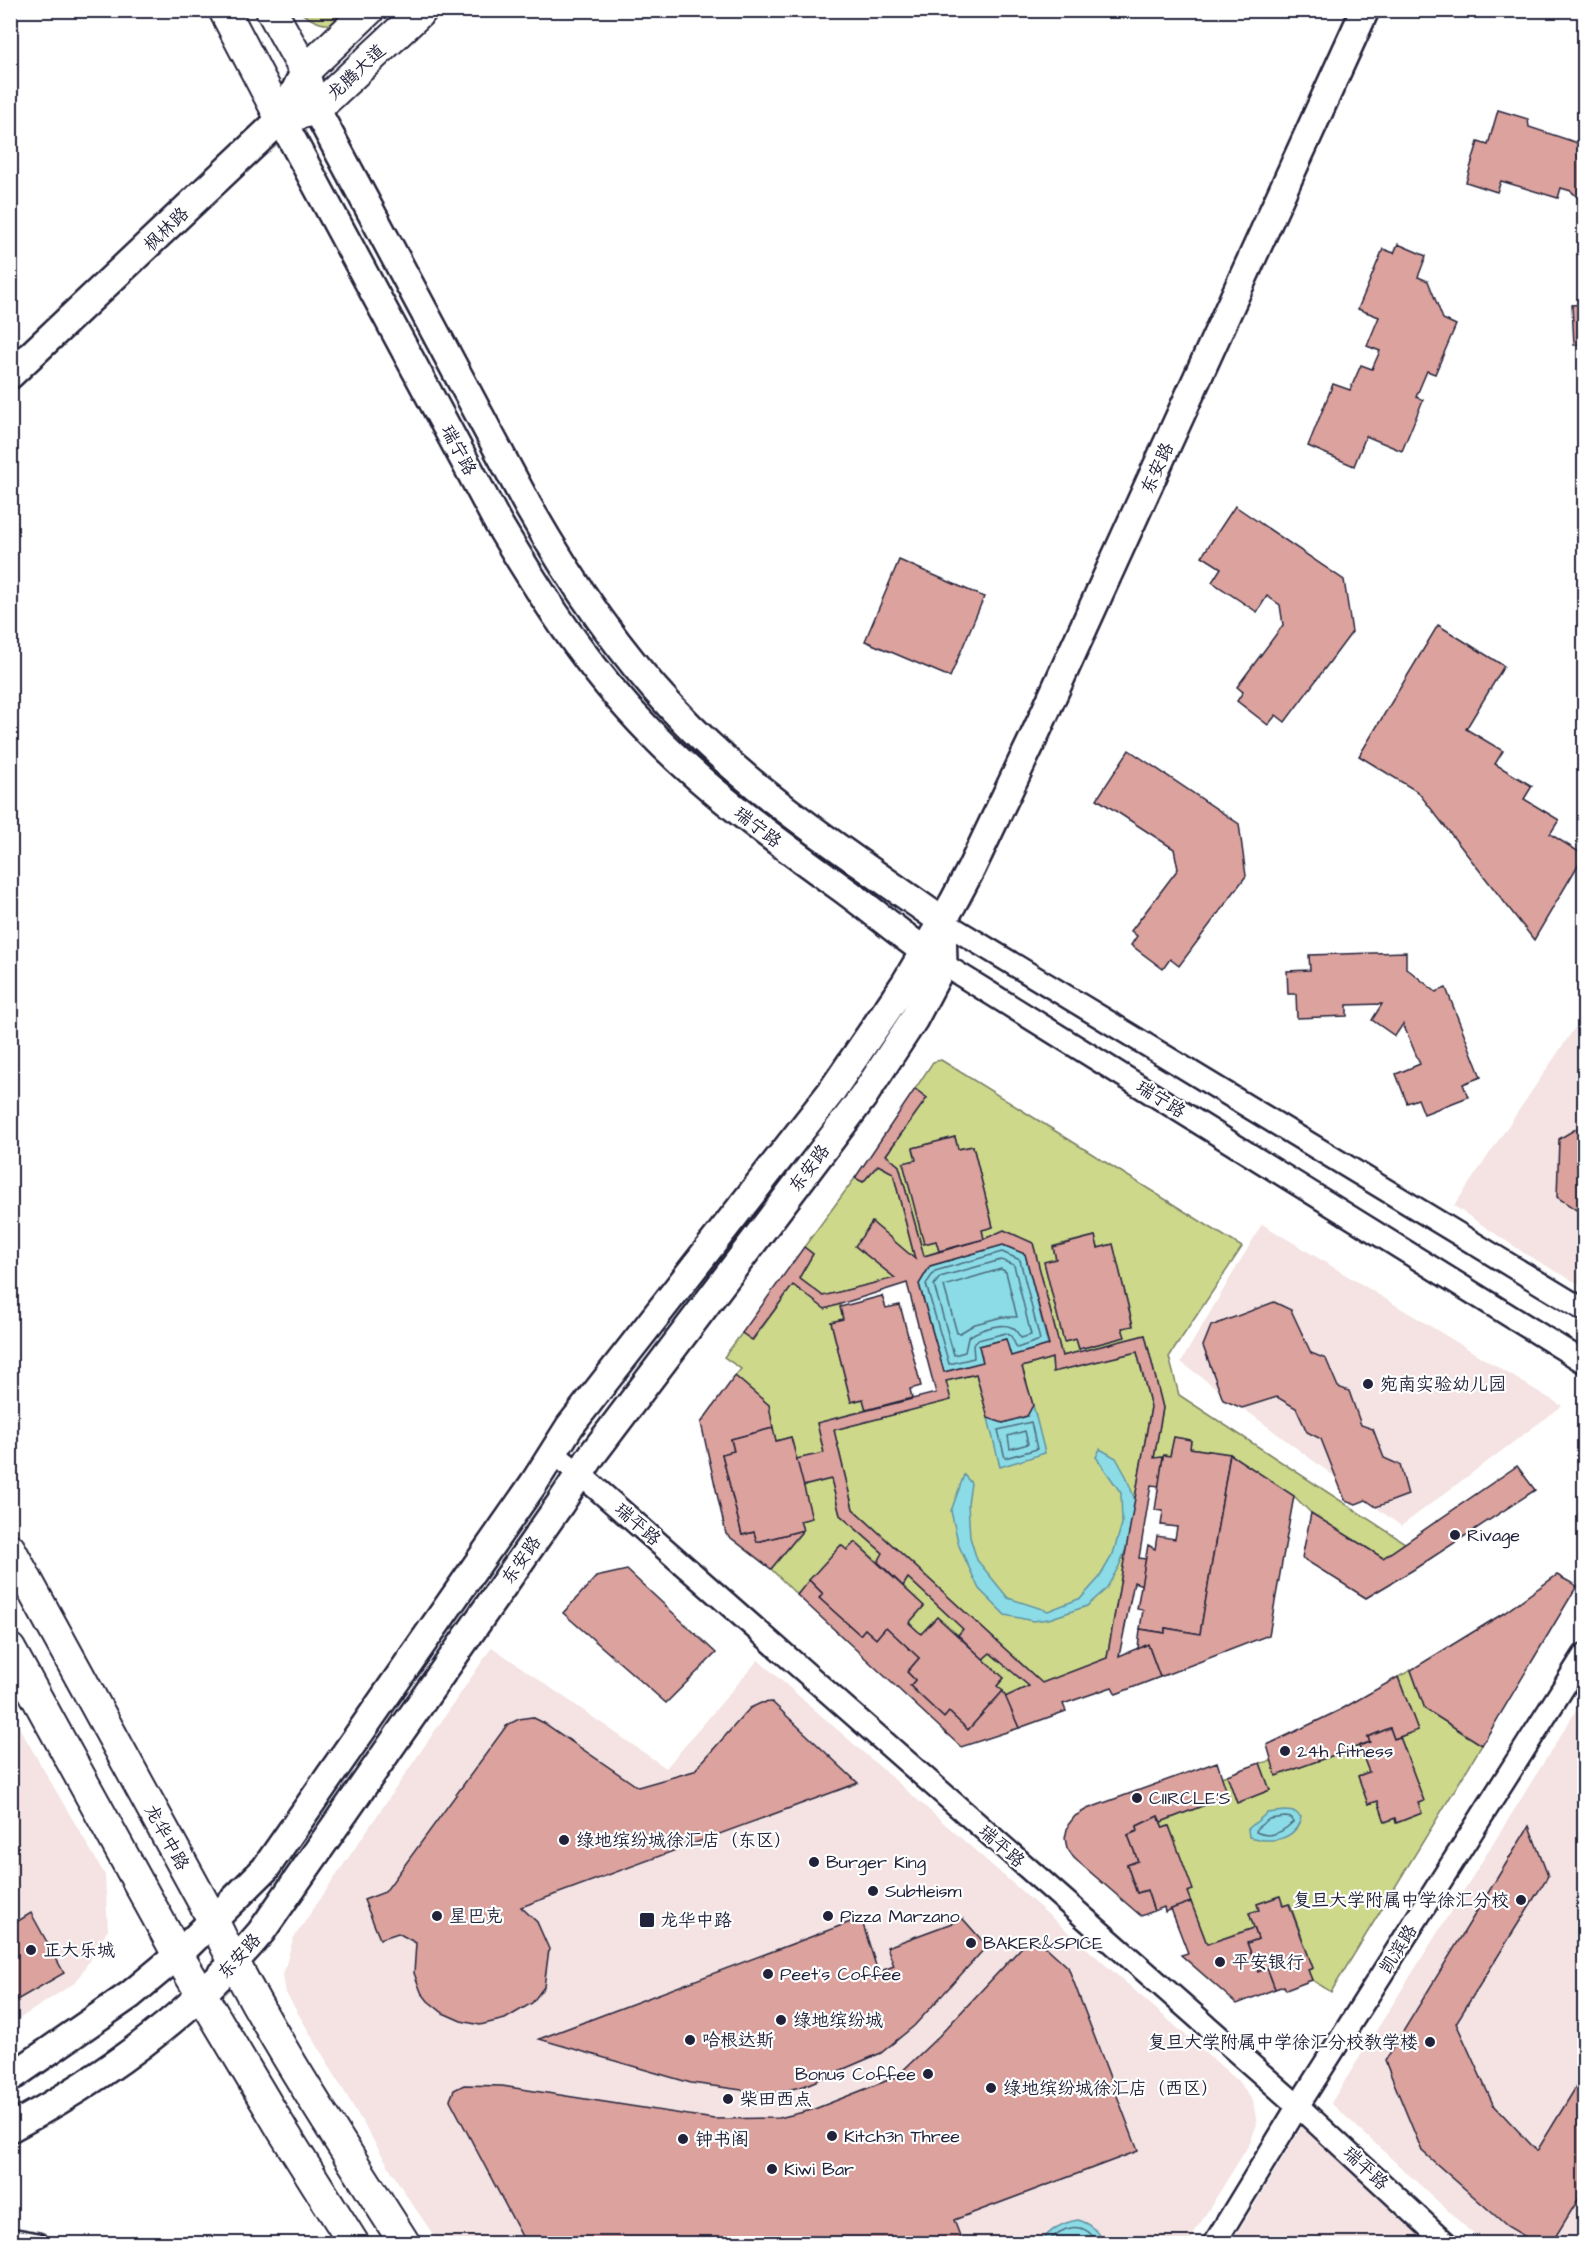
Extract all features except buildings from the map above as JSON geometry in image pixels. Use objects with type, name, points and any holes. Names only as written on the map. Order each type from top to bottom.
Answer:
[{"type":"main road","name":"瑞宁路","points":[[224,10],[281,119]]},
{"type":"main road","name":"瑞宁路","points":[[271,10],[305,71]]},
{"type":"main road","name":"龙腾大道","points":[[305,71],[369,10]]},
{"type":"main road","name":"龙腾大道","points":[[281,119],[316,109],[422,10]]},
{"type":"main road","name":"龙华中路","points":[[10,1549],[213,1920],[234,1964],[319,2108],[405,2244]]},
{"type":"main road","points":[[10,1650],[178,1955],[283,2132],[354,2244]]},
{"type":"street","name":"东安路","points":[[10,2128],[97,2077],[148,2041],[203,1995],[234,1964],[285,1900],[592,1455],[863,1097],[914,1019],[942,921],[971,869],[1032,741],[1365,10]]},
{"type":"street","name":"枫林路","points":[[10,375],[281,119],[305,71]]},
{"type":"street","name":"瑞宁路","points":[[305,71],[316,109],[559,561],[630,661],[674,710],[732,765],[794,815],[942,921],[1584,1310]]},
{"type":"street","name":"瑞宁路","points":[[281,119],[498,523],[531,578],[565,630],[613,690],[649,731],[708,788],[933,957],[1584,1362]]},
{"type":"street","name":"东安路","points":[[10,2078],[130,1995],[178,1955],[266,1869],[570,1426],[831,1092],[906,982],[933,957]]},
{"type":"street","name":"瑞平路","points":[[553,1453],[580,1474],[1298,2106],[1447,2244]]},
{"type":"street","name":"凯滨路","points":[[1214,2244],[1298,2106],[1584,1655]]},
{"type":"street","points":[[10,2239],[38,2244]]},
{"type":"shaded area","points":[[1584,1014],[1584,1287],[1527,1255],[1454,1206]]},
{"type":"shaded area","name":"宛南实验幼儿园","points":[[1262,1224],[1562,1406],[1401,1526],[1181,1362]]},
{"type":"shaded area","points":[[492,1647],[666,1768],[758,1660],[1238,2081],[1253,2101],[1257,2124],[1250,2143],[1188,2243],[439,2243],[404,2192],[286,1993],[283,1975],[293,1939]]},
{"type":"shaded area","name":"复旦大学附属中学徐汇分校","points":[[1584,1698],[1584,2243],[1483,2243],[1331,2103]]},
{"type":"shaded area","name":"正大乐城","points":[[10,1707],[20,1729],[105,1875],[108,1930],[76,1982],[11,2024]]},
{"type":"shaded area","points":[[1302,2126],[1429,2243],[1231,2243]]},
{"type":"green space","points":[[298,11],[356,11],[340,21],[327,24],[314,21]]},
{"type":"green space","points":[[941,1060],[1242,1247],[1169,1357],[1179,1395],[1405,1543],[1383,1558],[1311,1513],[1294,1496],[1230,1455],[1190,1448],[1191,1440],[1174,1437],[1170,1456],[1154,1458],[1163,1408],[1145,1335],[1087,1351],[1083,1348],[1124,1337],[1122,1328],[1133,1325],[1113,1245],[1098,1248],[1095,1236],[1053,1246],[1056,1259],[1044,1262],[1064,1342],[1076,1339],[1080,1352],[1062,1356],[1033,1243],[1004,1230],[984,1239],[982,1230],[993,1227],[973,1146],[958,1149],[955,1137],[913,1148],[939,1251],[924,1256],[899,1166],[886,1155],[927,1098],[915,1089],[933,1062]]},
{"type":"green space","points":[[878,1165],[893,1173],[915,1259],[872,1222],[856,1246],[895,1278],[823,1296],[799,1278],[813,1254],[804,1247],[855,1178],[863,1182]]},
{"type":"green space","points":[[793,1285],[825,1309],[840,1304],[843,1319],[831,1322],[851,1402],[863,1399],[866,1410],[817,1423],[824,1453],[796,1459],[791,1437],[776,1441],[768,1405],[735,1376],[741,1369],[724,1357],[742,1333],[753,1340]]},
{"type":"green space","points":[[1137,1352],[1151,1407],[1107,1658],[1042,1683],[853,1509],[834,1430],[950,1400],[946,1381],[976,1374],[988,1418],[1003,1423],[1027,1416],[1033,1405],[1022,1367],[1052,1358],[1053,1371]]},
{"type":"green space","points":[[831,1479],[840,1515],[883,1553],[878,1562],[855,1542],[847,1550],[841,1545],[797,1595],[771,1569],[803,1530],[800,1521],[811,1518],[803,1486]]},
{"type":"green space","points":[[908,1578],[963,1629],[958,1635],[937,1617],[921,1634],[909,1623],[924,1606],[903,1586]]},
{"type":"green space","points":[[990,1653],[1029,1686],[1005,1697],[997,1686],[1004,1678],[983,1659]]},
{"type":"green space","points":[[1411,1670],[1425,1709],[1482,1745],[1331,1992],[1312,1980],[1308,1970],[1313,1968],[1290,1904],[1283,1906],[1279,1896],[1257,1904],[1259,1910],[1249,1913],[1254,1928],[1207,1944],[1187,1892],[1192,1889],[1169,1826],[1163,1828],[1161,1822],[1228,1796],[1221,1777],[1227,1775],[1237,1802],[1270,1790],[1260,1763],[1272,1761],[1277,1775],[1359,1746],[1369,1772],[1358,1776],[1368,1804],[1378,1801],[1386,1822],[1395,1818],[1397,1823],[1422,1813],[1418,1803],[1424,1801],[1400,1737],[1418,1730],[1398,1677]]},
{"type":"water","points":[[1003,1245],[1025,1254],[1048,1345],[1011,1356],[1005,1339],[979,1346],[983,1362],[944,1372],[919,1284],[930,1266]]},
{"type":"water","points":[[1033,1405],[1045,1453],[1000,1467],[988,1418],[1003,1423],[1027,1416]]},
{"type":"water","points":[[1100,1449],[1116,1458],[1135,1500],[1127,1546],[1106,1589],[1087,1606],[1049,1619],[1033,1621],[1005,1615],[979,1589],[959,1546],[951,1511],[964,1475],[971,1483],[968,1504],[970,1537],[977,1560],[1008,1598],[1048,1611],[1081,1598],[1099,1578],[1113,1554],[1122,1524],[1121,1493],[1096,1457]]},
{"type":"water","points":[[1295,1812],[1301,1817],[1293,1832],[1281,1839],[1273,1840],[1249,1837],[1248,1829],[1267,1813]]},
{"type":"water","points":[[1078,2220],[1094,2228],[1105,2243],[1039,2243],[1056,2228]]},
{"type":"place","name":"宛南实验幼儿园","points":[[1368,1384]]},
{"type":"place","name":"Rivage","points":[[1455,1535]]},
{"type":"place","name":"24h fitness","points":[[1285,1751]]},
{"type":"place","name":"CIIRCLE'S","points":[[1137,1798]]},
{"type":"place","name":"绿地缤纷城徐汇店（东区）","points":[[564,1840]]},
{"type":"place","name":"Burger King","points":[[814,1862]]},
{"type":"place","name":"Subtleism","points":[[873,1891]]},
{"type":"place","name":"复旦大学附属中学徐汇分校","points":[[1521,1900]]},
{"type":"place","name":"星巴克","points":[[437,1916]]},
{"type":"place","name":"Pizza Marzano","points":[[828,1916]]},
{"type":"place","name":"龙华中路","points":[[647,1920]]},
{"type":"place","name":"BAKER&SPICE","points":[[971,1943]]},
{"type":"place","name":"正大乐城","points":[[31,1950]]},
{"type":"place","name":"平安银行","points":[[1220,1962]]},
{"type":"place","name":"Peet's Coffee","points":[[768,1974]]},
{"type":"place","name":"绿地缤纷城","points":[[781,2020]]},
{"type":"place","name":"哈根达斯","points":[[690,2040]]},
{"type":"place","name":"复旦大学附属中学徐汇分校教学楼","points":[[1430,2042]]},
{"type":"place","name":"Bonus Coffee","points":[[928,2074]]},
{"type":"place","name":"绿地缤纷城徐汇店（西区）","points":[[991,2088]]},
{"type":"place","name":"柴田西点","points":[[728,2099]]},
{"type":"place","name":"Kitch3n Three","points":[[832,2136]]},
{"type":"place","name":"钟书阁","points":[[683,2139]]},
{"type":"place","name":"Kiwi Bar","points":[[772,2169]]}]
